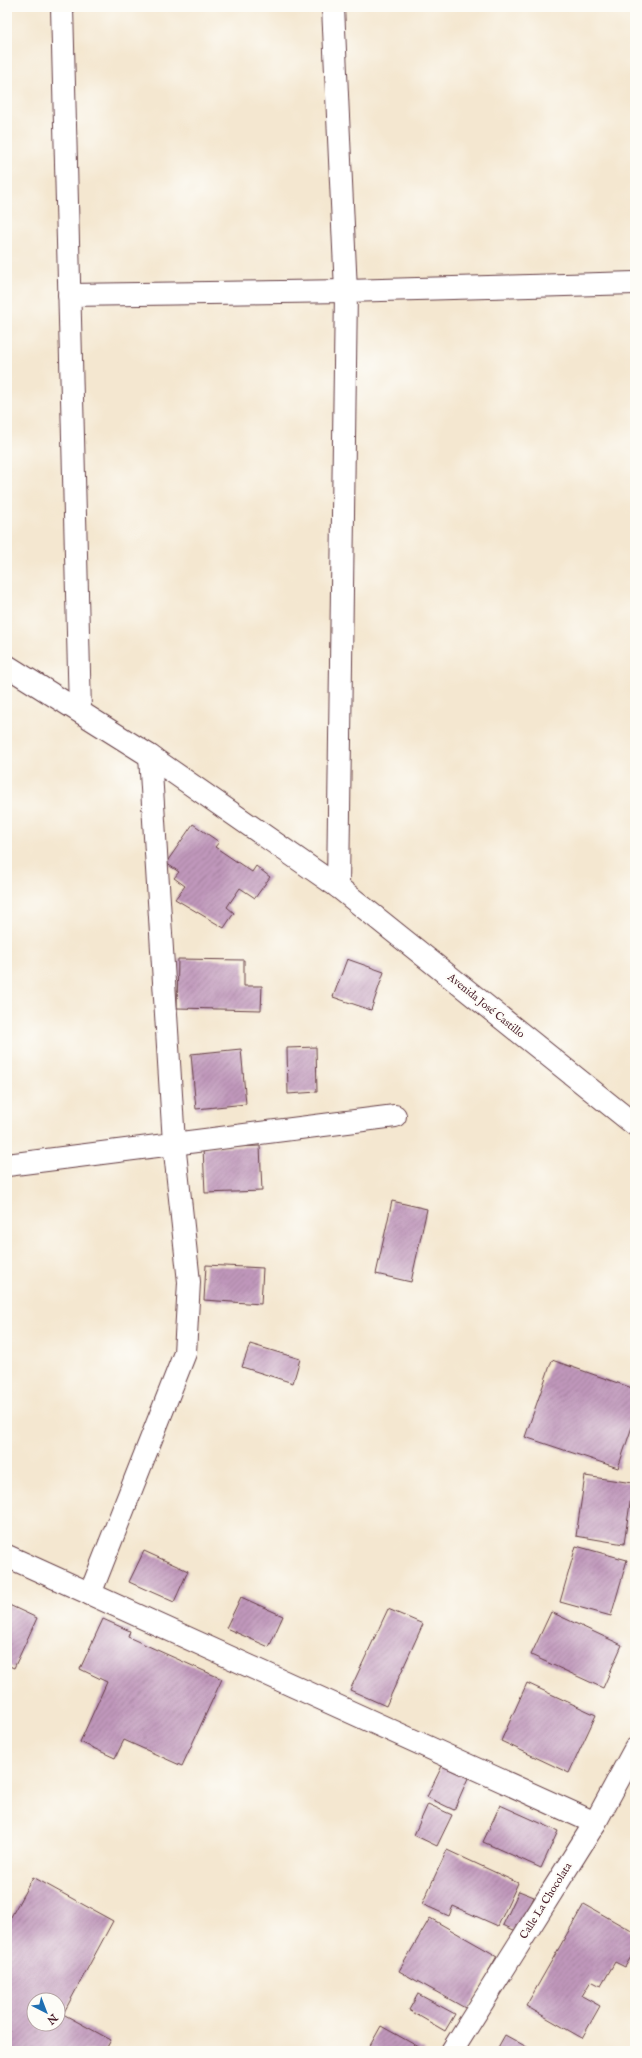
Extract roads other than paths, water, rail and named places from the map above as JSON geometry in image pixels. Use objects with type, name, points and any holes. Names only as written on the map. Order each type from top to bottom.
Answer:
[{"type":"street","points":[[62,7],[80,711]]},
{"type":"street","points":[[333,7],[346,291],[338,887]]},
{"type":"street","points":[[69,295],[346,291],[635,283]]},
{"type":"street","name":"Avenida José Castillo","points":[[7,666],[150,756],[338,887],[635,1125]]},
{"type":"street","points":[[90,1594],[185,1353],[189,1282],[174,1143],[150,756]]},
{"type":"street","points":[[7,1165],[395,1116]]},
{"type":"street","points":[[7,1556],[595,1823]]},
{"type":"street","name":"Calle La Chocolata","points":[[452,2051],[595,1823],[635,1749]]}]
